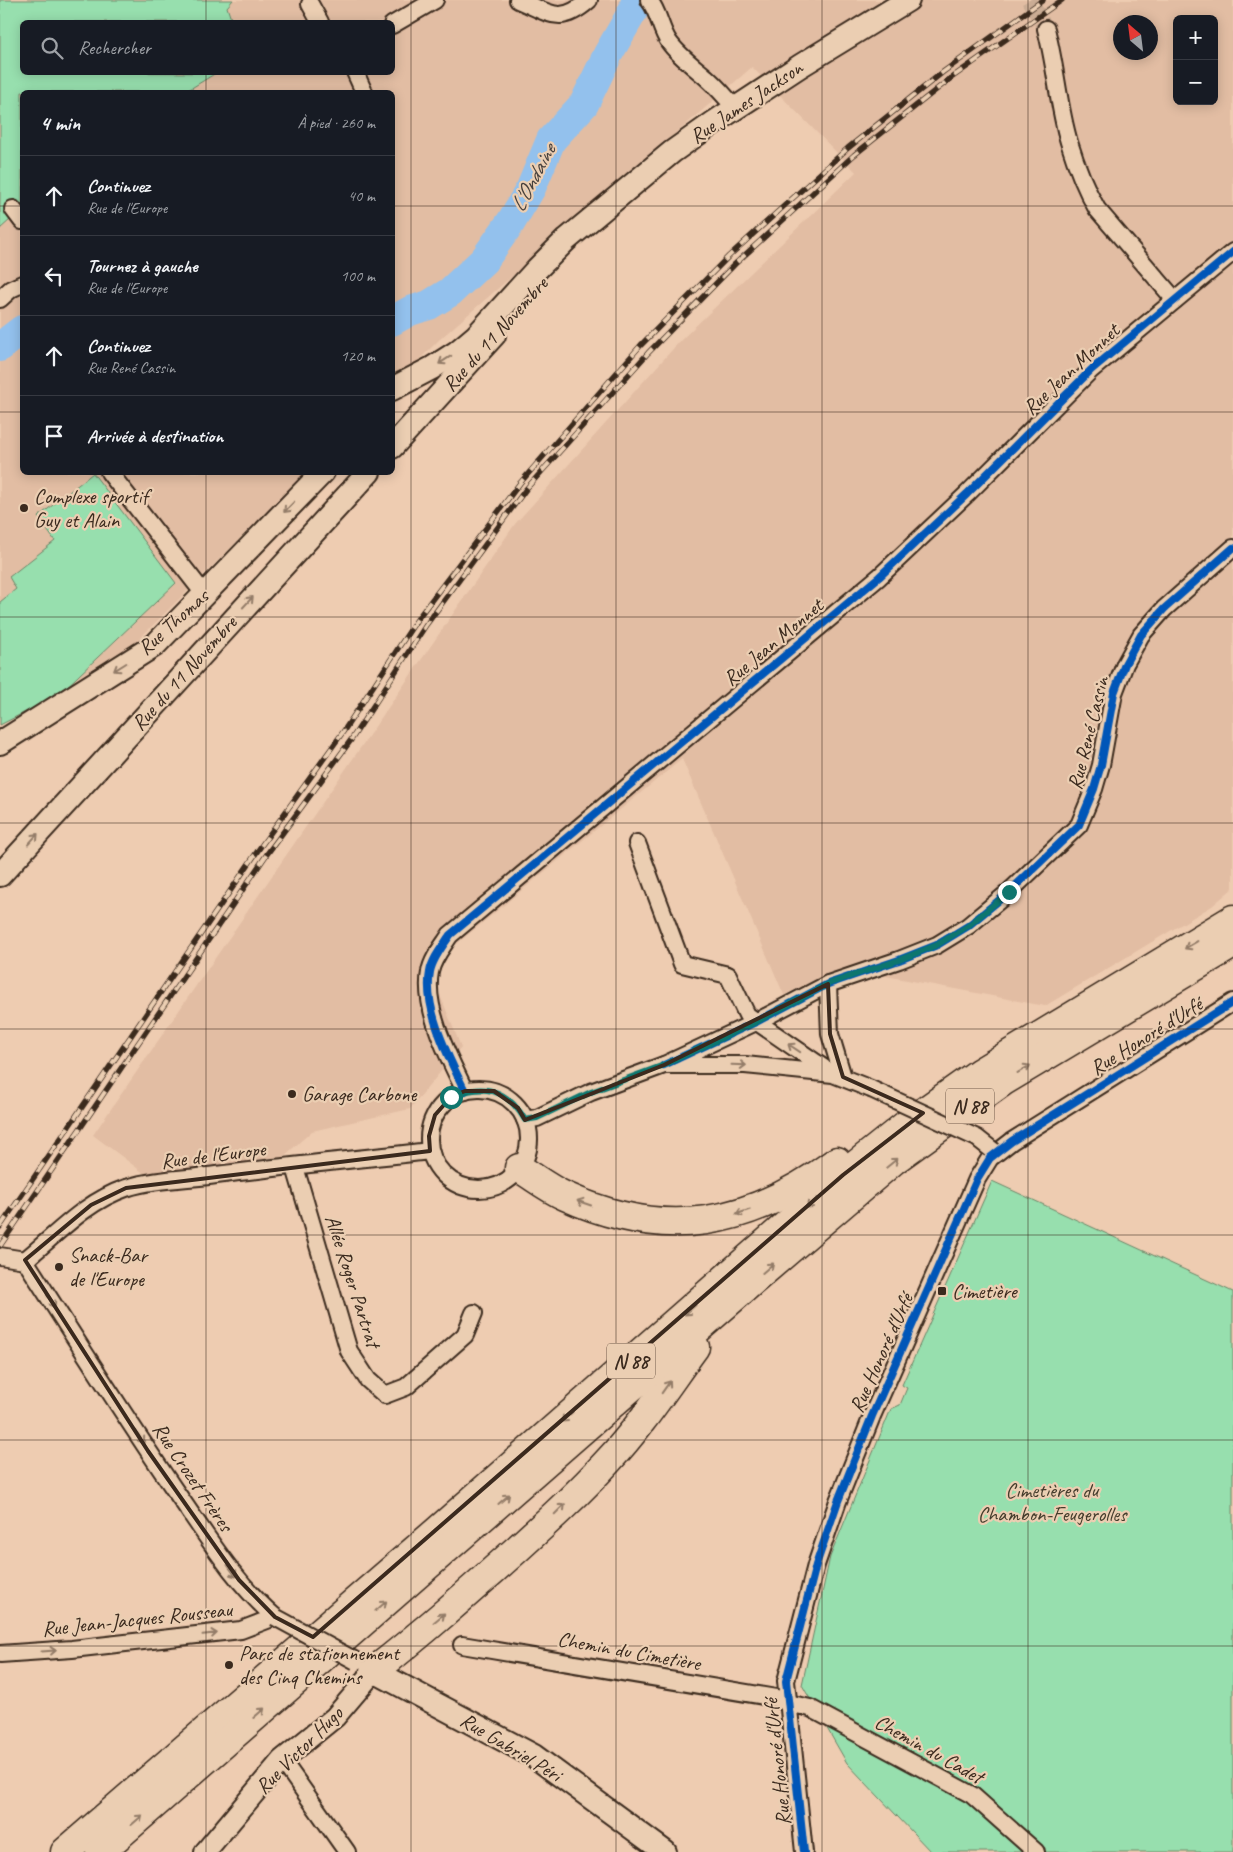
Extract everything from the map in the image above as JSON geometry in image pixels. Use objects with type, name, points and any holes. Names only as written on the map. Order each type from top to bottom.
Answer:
[{"type":"highway","name":"N 88","points":[[65,1852],[437,1531],[843,1175],[908,1124],[980,1072],[1233,919]]},
{"type":"highway","name":"N 88","points":[[100,1852],[893,1161],[1004,1081],[1233,944]]},
{"type":"highway","name":"N 88","points":[[519,1168],[564,1195],[630,1217],[667,1223],[704,1221],[740,1213],[777,1199],[818,1175],[943,1082],[1006,1047],[1069,1018]]},
{"type":"highway","points":[[365,1666],[419,1636],[542,1526],[608,1461],[647,1415],[710,1326],[732,1300]]},
{"type":"main road","name":"Rue James Jackson","points":[[594,218],[672,152],[735,108],[908,0]]},
{"type":"main road","points":[[395,387],[432,368],[476,336],[566,240],[594,218]]},
{"type":"main road","name":"Rue du 11 Novembre","points":[[395,444],[573,246],[594,218]]},
{"type":"main road","points":[[395,388],[409,391],[417,400],[420,418]]},
{"type":"main road","name":"Rue Thomas","points":[[0,743],[155,644],[205,595],[320,475]]},
{"type":"main road","name":"Rue du 11 Novembre","points":[[0,875],[366,475]]},
{"type":"main road","name":"Rue Gabriel Péri","points":[[365,1666],[534,1756],[665,1852]]},
{"type":"street","points":[[395,23],[435,0]]},
{"type":"street","points":[[518,0],[558,16],[573,13],[589,0]]},
{"type":"street","points":[[649,0],[669,42],[682,57],[721,91],[735,108]]},
{"type":"street","points":[[310,4],[319,20]]},
{"type":"street","points":[[1046,29],[1069,141],[1088,193],[1097,209],[1175,300]]},
{"type":"street","points":[[356,75],[363,90]]},
{"type":"street","name":"Rue Jean Monnet","points":[[465,1091],[438,1026],[428,995],[430,971],[438,952],[450,935],[879,577],[967,494],[1091,370],[1233,252]]},
{"type":"street","points":[[0,299],[11,289],[20,285]]},
{"type":"street","points":[[112,475],[205,595]]},
{"type":"street","name":"Rue René Cassin","points":[[756,1022],[828,984],[937,945],[968,926],[1009,892],[1079,825],[1094,789],[1101,765],[1114,693],[1125,664],[1141,635],[1164,608],[1233,548]]},
{"type":"street","points":[[637,843],[682,964],[728,975],[747,1015],[838,1075],[977,1138],[996,1153]]},
{"type":"street","points":[[828,984],[830,1034],[838,1075]]},
{"type":"street","name":"Rue Honoré d'Urfé","points":[[804,1852],[786,1681],[816,1565],[838,1501],[872,1416],[982,1170],[996,1153],[1019,1136],[1233,1002]]},
{"type":"street","points":[[525,1120],[537,1118],[591,1092],[664,1065],[756,1022]]},
{"type":"street","points":[[664,1065],[745,1065],[838,1075]]},
{"type":"street","points":[[480,1088],[501,1094],[518,1108],[525,1120],[529,1137],[526,1153],[519,1168],[507,1180],[493,1186],[477,1189],[461,1185],[447,1178],[436,1166],[430,1151],[429,1136],[432,1121],[440,1108],[451,1097],[465,1091],[480,1088]]},
{"type":"street","name":"Rue de l'Europe","points":[[25,1260],[67,1222],[91,1205],[126,1188],[162,1182],[430,1151]]},
{"type":"street","name":"Allée Roger Partrat","points":[[295,1167],[349,1350],[368,1380],[385,1394],[406,1387],[465,1335],[474,1313]]},
{"type":"street","points":[[2,1257],[25,1260]]},
{"type":"street","name":"Rue Crozet Frères","points":[[25,1260],[194,1517],[239,1580],[256,1600],[276,1616],[365,1666]]},
{"type":"street","name":"Rue Jean-Jacques Rousseau","points":[[0,1654],[72,1649],[241,1630],[276,1616]]},
{"type":"street","name":"Chemin du Cimetière","points":[[462,1645],[776,1698],[788,1703]]},
{"type":"street","name":"Rue Victor Hugo","points":[[205,1852],[282,1760],[335,1717],[365,1666]]},
{"type":"street","name":"Chemin du Cadet","points":[[788,1703],[810,1708],[972,1795],[1036,1852]]},
{"type":"street","points":[[282,1760],[347,1852]]},
{"type":"highlighted area","points":[[828,984],[830,1034],[843,1077],[923,1113],[843,1175],[313,1637],[275,1617],[239,1580],[148,1451],[25,1260],[91,1205],[126,1188],[430,1151],[429,1136],[435,1115],[451,1097],[465,1091],[494,1091],[518,1108],[525,1120],[664,1065]]},
{"type":"shaded area","points":[[233,0],[1233,0],[1233,888],[1212,906],[1045,1006],[843,968],[784,995],[682,759],[443,955],[436,985],[461,1047],[410,1109],[312,1131],[283,1157],[145,1174],[93,1135],[515,524],[681,340],[856,172],[752,67],[440,339],[395,384],[395,90],[188,90],[213,75],[395,75],[395,20],[231,20],[227,7]]},
{"type":"shaded area","points":[[20,211],[20,475],[304,475],[135,643],[0,724],[0,229]]},
{"type":"green space","points":[[0,0],[233,0],[227,7],[231,20],[20,20],[20,75],[213,75],[188,90],[20,90],[20,211],[0,229]]},
{"type":"green space","points":[[90,475],[95,475],[176,583],[58,695],[0,725],[0,602],[16,589],[9,577],[55,541],[38,517]]},
{"type":"green space","name":"Cimetières du Chambon-Feugerolles","points":[[992,1181],[1233,1292],[1233,1852],[931,1852],[847,1763],[802,1685],[830,1557],[891,1409],[900,1405],[907,1388],[902,1385]]},
{"type":"waterway","name":"L'Ondaine","points":[[395,319],[410,311],[429,305],[450,292],[484,260],[511,222],[531,188],[551,140],[584,104],[608,54],[633,11],[636,0]]},
{"type":"waterway","name":"L'Ondaine","points":[[0,347],[20,332]]},
{"type":"tunnel","points":[[1029,0],[1046,29]]},
{"type":"railway","points":[[0,1227],[261,846],[343,732],[418,618],[520,483],[641,345],[729,256],[848,148],[943,72],[1043,0]]},
{"type":"railway","points":[[0,1246],[267,854],[351,740],[426,625],[526,489],[648,353],[735,264],[854,155],[951,78],[1062,0]]},
{"type":"cycle path","points":[[465,1091],[439,1033],[430,1002],[431,967],[450,935],[879,577],[967,494],[1091,370],[1233,252]]},
{"type":"cycle path","points":[[664,1065],[756,1022],[828,984],[937,945],[968,926],[1009,892],[1079,825],[1094,789],[1101,765],[1114,693],[1125,664],[1141,635],[1164,609],[1233,548]]},
{"type":"cycle path","points":[[804,1852],[786,1681],[816,1565],[838,1501],[872,1416],[977,1179],[990,1158],[1012,1141],[1233,1002]]},
{"type":"place","name":"Complexe sportif Guy et Alain","points":[[24,508]]},
{"type":"place","name":"Garage Carbone","points":[[292,1094]]},
{"type":"place","name":"Snack-Bar de l'Europe","points":[[59,1267]]},
{"type":"place","name":"Cimetière","points":[[942,1291]]},
{"type":"place","name":"Parc de stationnement des Cinq Chemins","points":[[229,1665]]},
{"type":"route","points":[[451,1097],[465,1091],[480,1088],[494,1091],[507,1098],[518,1108],[525,1120],[537,1118],[591,1092],[664,1065],[756,1022],[828,984],[937,945],[968,926],[1009,892]]}]
